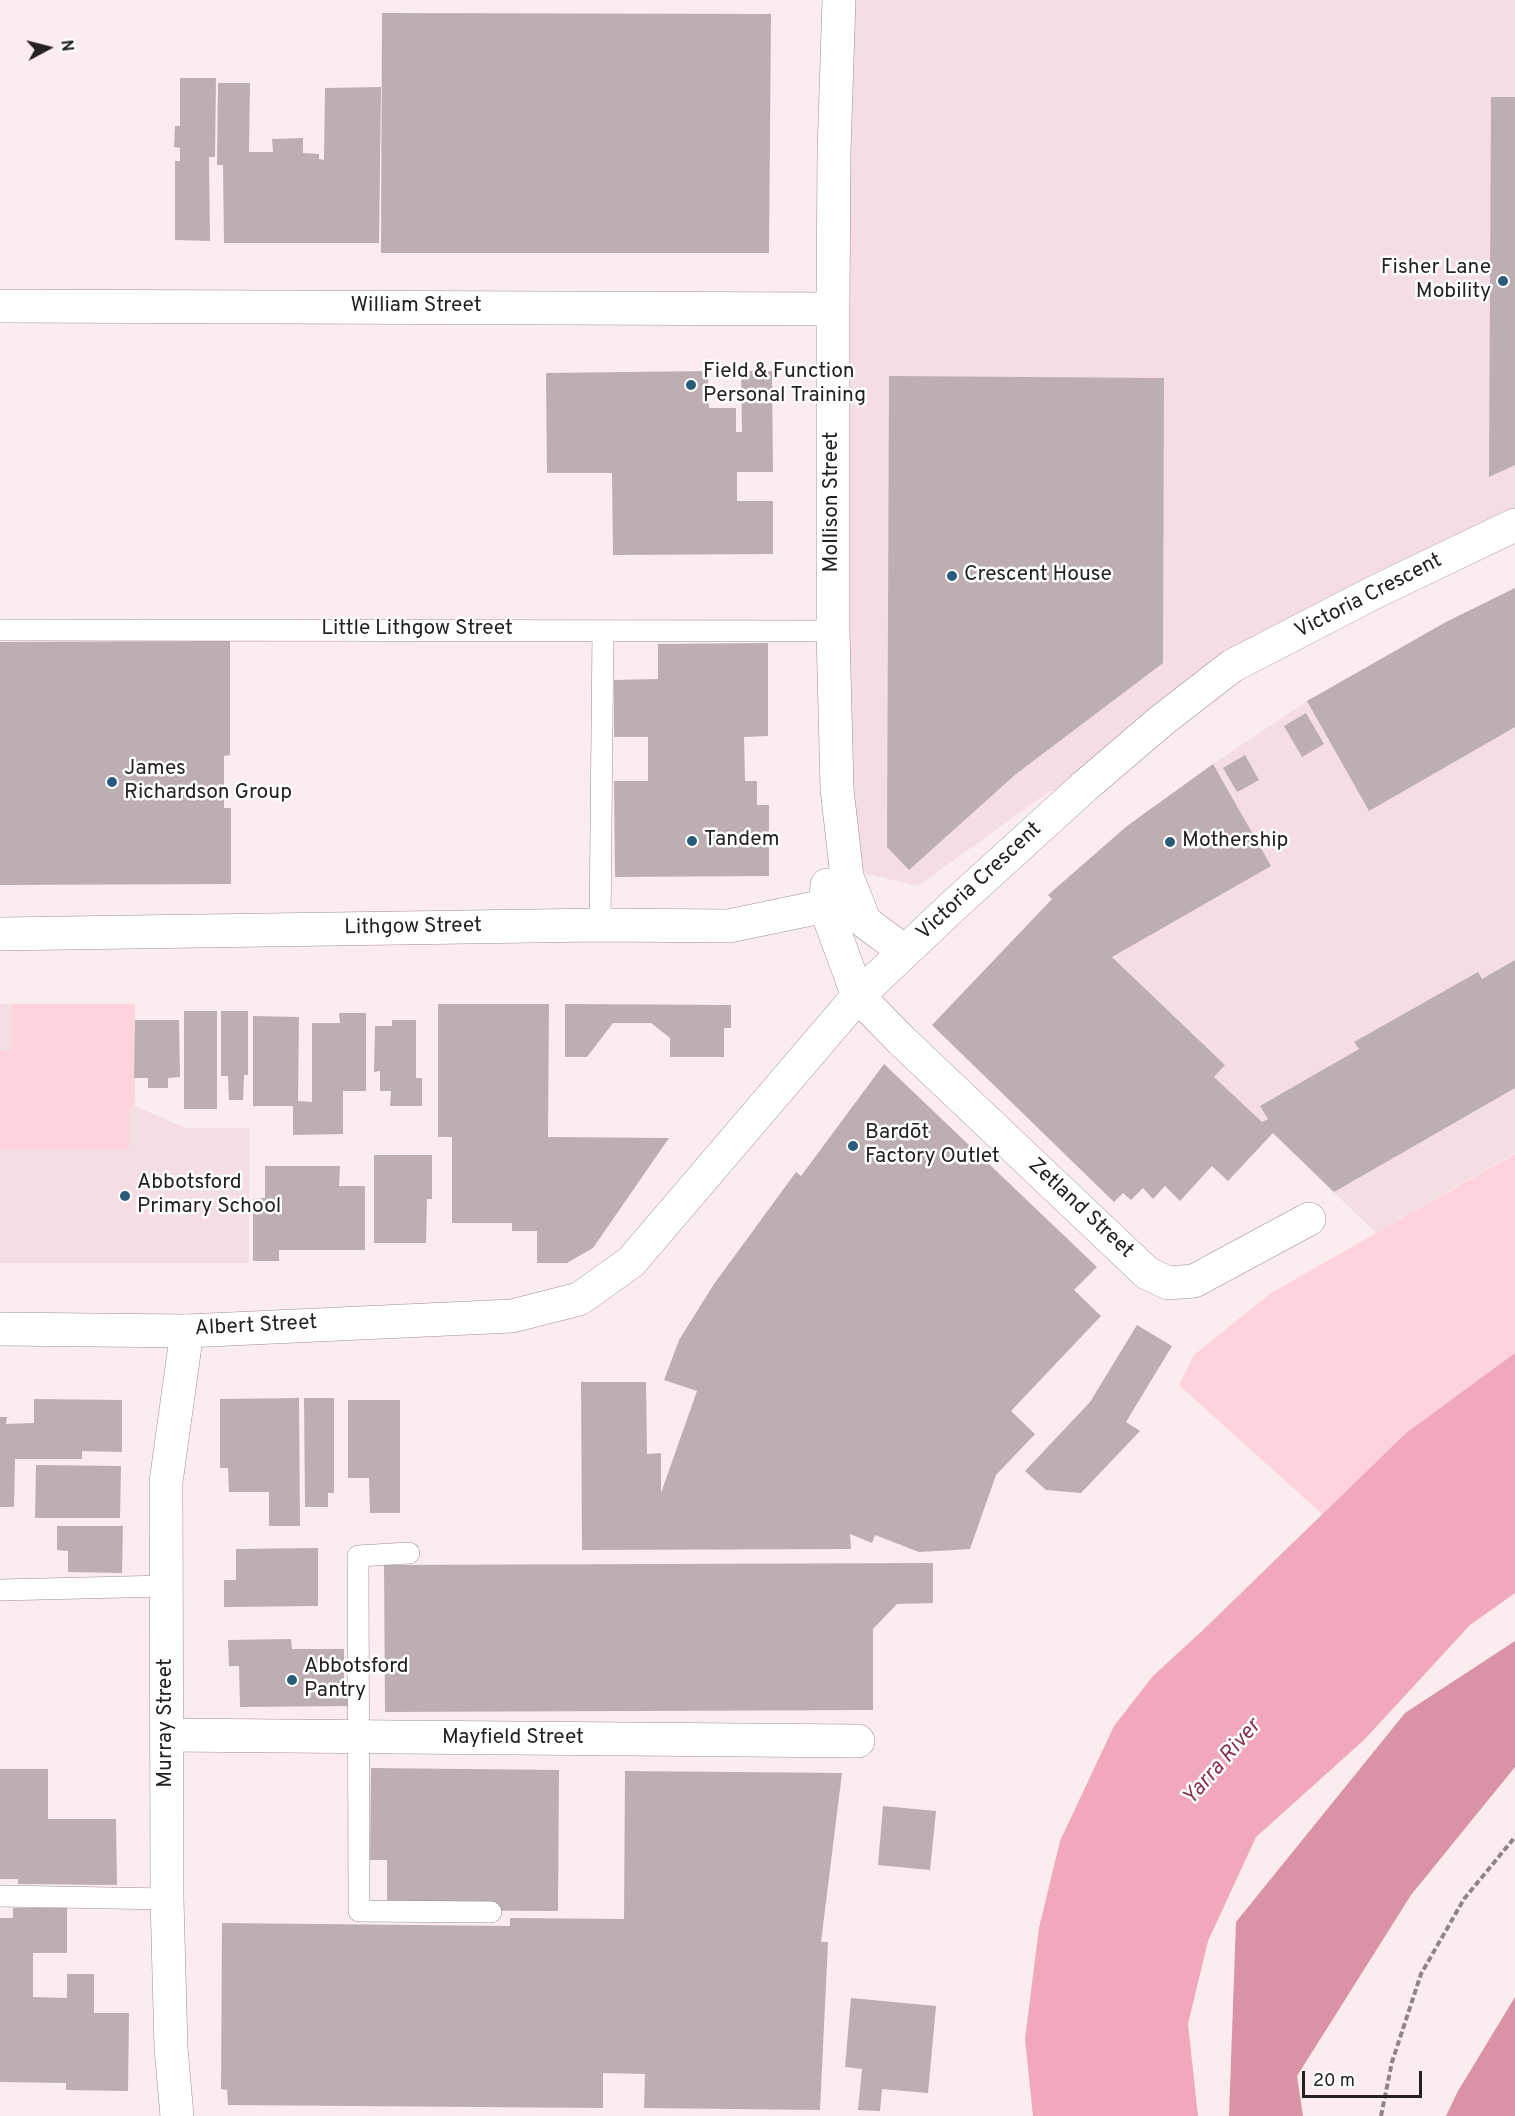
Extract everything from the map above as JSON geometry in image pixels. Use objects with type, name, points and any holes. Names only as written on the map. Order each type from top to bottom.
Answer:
[{"type":"street","name":"Mollison Street","points":[[839,0],[834,151],[833,309],[833,631],[837,789],[847,877],[866,922],[904,951]]},
{"type":"street","name":"William Street","points":[[0,306],[833,309]]},
{"type":"street","name":"Victoria Crescent","points":[[512,1316],[579,1299],[631,1262],[858,996],[1085,786],[1161,721],[1232,666],[1375,592],[1515,525]]},
{"type":"street","name":"Mollison Street","points":[[837,789],[825,906],[858,996]]},
{"type":"street","name":"Lithgow Street","points":[[0,934],[600,925],[729,926],[825,906]]},
{"type":"street","name":"Zetland Street","points":[[858,996],[1147,1273],[1168,1282],[1194,1281],[1309,1219]]},
{"type":"street","name":"Albert Street","points":[[0,1329],[187,1331],[512,1316]]},
{"type":"street","name":"Murray Street","points":[[177,2116],[171,2048],[167,1899],[166,1482],[187,1331]]},
{"type":"street","name":"Mayfield Street","points":[[168,1735],[858,1741]]},
{"type":"lane","name":"Little Lithgow Street","points":[[0,630],[833,631]]},
{"type":"lane","points":[[600,925],[603,631]]},
{"type":"lane","points":[[409,1553],[358,1556],[359,1911],[491,1912]]},
{"type":"lane","points":[[0,1590],[166,1586]]},
{"type":"lane","points":[[0,1896],[167,1899]]},
{"type":"path","points":[[1381,2116],[1392,2062],[1421,1974],[1464,1899],[1515,1837]]},
{"type":"shaded area","points":[[839,0],[1515,0],[1515,525],[1232,666],[1085,786],[1050,791],[918,886],[859,872],[837,789]]},
{"type":"shaded area","points":[[1515,588],[1515,1153],[1376,1233],[1214,1077],[1225,1065],[1048,895],[1128,826],[1213,764],[1307,701],[1446,622]]},
{"type":"shaded area","name":"Abbotsford Primary School","points":[[0,1004],[135,1004],[135,1106],[185,1128],[249,1128],[249,1263],[0,1263]]},
{"type":"shaded area","points":[[12,1004],[135,1004],[134,1106],[129,1106],[129,1149],[0,1149],[0,1051],[12,1050]]},
{"type":"shaded area","points":[[1515,1154],[1515,1353],[1406,1433],[1322,1514],[1179,1385],[1194,1355],[1271,1293]]},
{"type":"shaded area","points":[[1515,1641],[1515,1767],[1411,1895],[1297,2076],[1303,2116],[1229,2116],[1236,1922],[1405,1713]]},
{"type":"shaded area","points":[[1515,1997],[1515,2116],[1446,2116],[1458,2091]]},
{"type":"water","name":"Yarra River","points":[[1515,1353],[1515,1593],[1470,1625],[1364,1740],[1256,1837],[1208,1941],[1188,2024],[1198,2116],[1033,2116],[1025,2039],[1039,1928],[1060,1841],[1114,1726],[1153,1676],[1406,1433]]},
{"type":"building","points":[[382,13],[771,14],[769,253],[381,253]]},
{"type":"building","points":[[180,78],[216,78],[215,157],[209,157],[210,241],[175,240],[175,161],[180,161],[180,148],[174,147],[175,126],[180,126]]},
{"type":"building","points":[[218,83],[250,83],[249,152],[273,152],[272,139],[303,138],[303,153],[319,154],[319,159],[324,160],[325,88],[381,87],[379,243],[224,243],[223,165],[217,165]]},
{"type":"building","name":"Fisher Lane Mobility","points":[[1491,97],[1515,97],[1515,465],[1489,477]]},
{"type":"building","points":[[708,371],[709,408],[736,408],[736,432],[742,432],[741,371],[772,371],[773,472],[737,472],[737,501],[773,501],[773,554],[613,555],[612,473],[547,473],[546,373]]},
{"type":"building","points":[[889,376],[1164,378],[1163,663],[1016,774],[909,870],[887,847]]},
{"type":"building","points":[[1515,588],[1515,727],[1369,811],[1307,701],[1446,622]]},
{"type":"building","name":"James Richardson Group","points":[[230,641],[230,755],[224,756],[224,808],[231,808],[231,884],[0,885],[0,642]]},
{"type":"building","points":[[768,643],[768,736],[744,737],[745,781],[757,781],[757,805],[769,805],[769,876],[615,877],[614,781],[648,781],[648,737],[614,737],[614,680],[658,679],[658,644]]},
{"type":"building","points":[[1306,713],[1324,744],[1302,757],[1284,726]]},
{"type":"building","points":[[1245,755],[1259,780],[1237,792],[1223,768]]},
{"type":"building","points":[[1213,764],[1271,866],[1112,957],[1225,1065],[1214,1077],[1262,1122],[1268,1119],[1260,1106],[1359,1049],[1354,1042],[1478,972],[1482,979],[1515,960],[1515,1088],[1334,1192],[1273,1133],[1228,1181],[1212,1166],[1180,1201],[1165,1186],[1153,1199],[1143,1188],[1131,1200],[1123,1193],[1114,1202],[932,1025],[1052,899],[1048,895],[1127,826]]},
{"type":"building","points":[[438,1004],[549,1004],[548,1137],[669,1138],[593,1248],[567,1263],[537,1263],[537,1231],[512,1231],[512,1223],[452,1223],[452,1137],[438,1137]]},
{"type":"building","points":[[565,1004],[731,1005],[731,1028],[724,1028],[724,1057],[670,1057],[670,1038],[651,1023],[613,1023],[587,1057],[565,1057]]},
{"type":"building","points":[[184,1011],[217,1011],[217,1109],[184,1109]]},
{"type":"building","points":[[221,1011],[248,1011],[248,1075],[244,1075],[243,1100],[229,1100],[228,1076],[221,1076]]},
{"type":"building","points":[[339,1013],[366,1013],[366,1091],[343,1091],[343,1134],[293,1135],[293,1106],[253,1106],[253,1016],[299,1017],[298,1101],[312,1102],[312,1023],[340,1023]]},
{"type":"building","points":[[135,1020],[179,1020],[180,1077],[168,1078],[168,1088],[148,1088],[148,1078],[134,1078]]},
{"type":"building","points":[[392,1020],[416,1020],[416,1078],[422,1078],[422,1106],[390,1106],[391,1091],[380,1091],[380,1071],[374,1072],[375,1026],[392,1026]]},
{"type":"building","points":[[884,1064],[1097,1267],[1074,1290],[1101,1316],[1011,1411],[1035,1434],[996,1475],[970,1549],[919,1552],[875,1535],[872,1543],[850,1534],[851,1549],[582,1550],[581,1382],[646,1382],[647,1454],[661,1453],[661,1493],[697,1391],[664,1380],[679,1340],[714,1284],[796,1172],[801,1176]]},
{"type":"building","points":[[374,1155],[432,1155],[432,1199],[427,1199],[426,1243],[374,1243]]},
{"type":"building","points":[[265,1166],[340,1166],[339,1186],[365,1186],[365,1250],[279,1250],[279,1261],[253,1261],[253,1199],[265,1198]]},
{"type":"building","points":[[1137,1325],[1172,1346],[1126,1422],[1140,1431],[1081,1493],[1046,1490],[1025,1471],[1090,1402]]},
{"type":"building","points":[[299,1398],[300,1526],[269,1526],[269,1492],[229,1492],[228,1468],[220,1468],[220,1399]]},
{"type":"building","points":[[304,1398],[334,1398],[334,1493],[328,1493],[328,1507],[305,1507]]},
{"type":"building","points":[[34,1399],[122,1400],[122,1452],[82,1451],[82,1459],[15,1459],[14,1507],[0,1507],[0,1417],[7,1417],[6,1424],[34,1423]]},
{"type":"building","points":[[348,1400],[400,1400],[400,1513],[370,1513],[369,1478],[348,1478]]},
{"type":"building","points":[[36,1465],[121,1466],[120,1518],[35,1518]]},
{"type":"building","points":[[57,1526],[123,1526],[122,1573],[68,1572],[68,1551],[57,1550]]},
{"type":"building","points":[[318,1548],[318,1606],[224,1607],[224,1580],[236,1580],[236,1549]]},
{"type":"building","points":[[933,1563],[933,1603],[897,1604],[873,1629],[873,1710],[385,1712],[384,1565]]},
{"type":"building","name":"Abbotsford Pantry","points":[[291,1639],[292,1649],[344,1649],[344,1694],[351,1695],[351,1706],[240,1707],[239,1666],[229,1666],[228,1640]]},
{"type":"building","points":[[371,1768],[559,1770],[558,1911],[387,1910],[387,1860],[370,1860]]},
{"type":"building","points":[[0,1769],[48,1769],[48,1819],[116,1819],[117,1885],[18,1884],[18,1879],[0,1879]]},
{"type":"building","points":[[625,1771],[842,1773],[821,1942],[828,1942],[820,2110],[644,2108],[645,2074],[603,2073],[603,2108],[228,2105],[227,2090],[221,2089],[222,1923],[510,1926],[510,1918],[624,1919]]},
{"type":"building","points":[[883,1806],[936,1811],[930,1870],[878,1865]]},
{"type":"building","points":[[13,1908],[67,1908],[67,1953],[33,1953],[33,1997],[67,1998],[67,1974],[94,1974],[94,2013],[129,2013],[128,2091],[66,2090],[66,2083],[0,2082],[0,1918],[13,1918]]},
{"type":"building","points":[[851,1998],[936,2006],[928,2093],[882,2089],[880,2111],[858,2110],[862,2069],[845,2067]]},
{"type":"place","name":"Fisher Lane Mobility","points":[[1503,281]]},
{"type":"place","name":"Field & Function Personal Training","points":[[691,385]]},
{"type":"place","name":"Crescent House","points":[[952,576]]},
{"type":"place","name":"James Richardson Group","points":[[112,782]]},
{"type":"place","name":"Tandem","points":[[692,841]]},
{"type":"place","name":"Mothership","points":[[1170,842]]},
{"type":"place","name":"Bardōt Factory Outlet","points":[[853,1146]]},
{"type":"place","name":"Abbotsford Primary School","points":[[125,1196]]},
{"type":"place","name":"Abbotsford Pantry","points":[[292,1680]]}]
